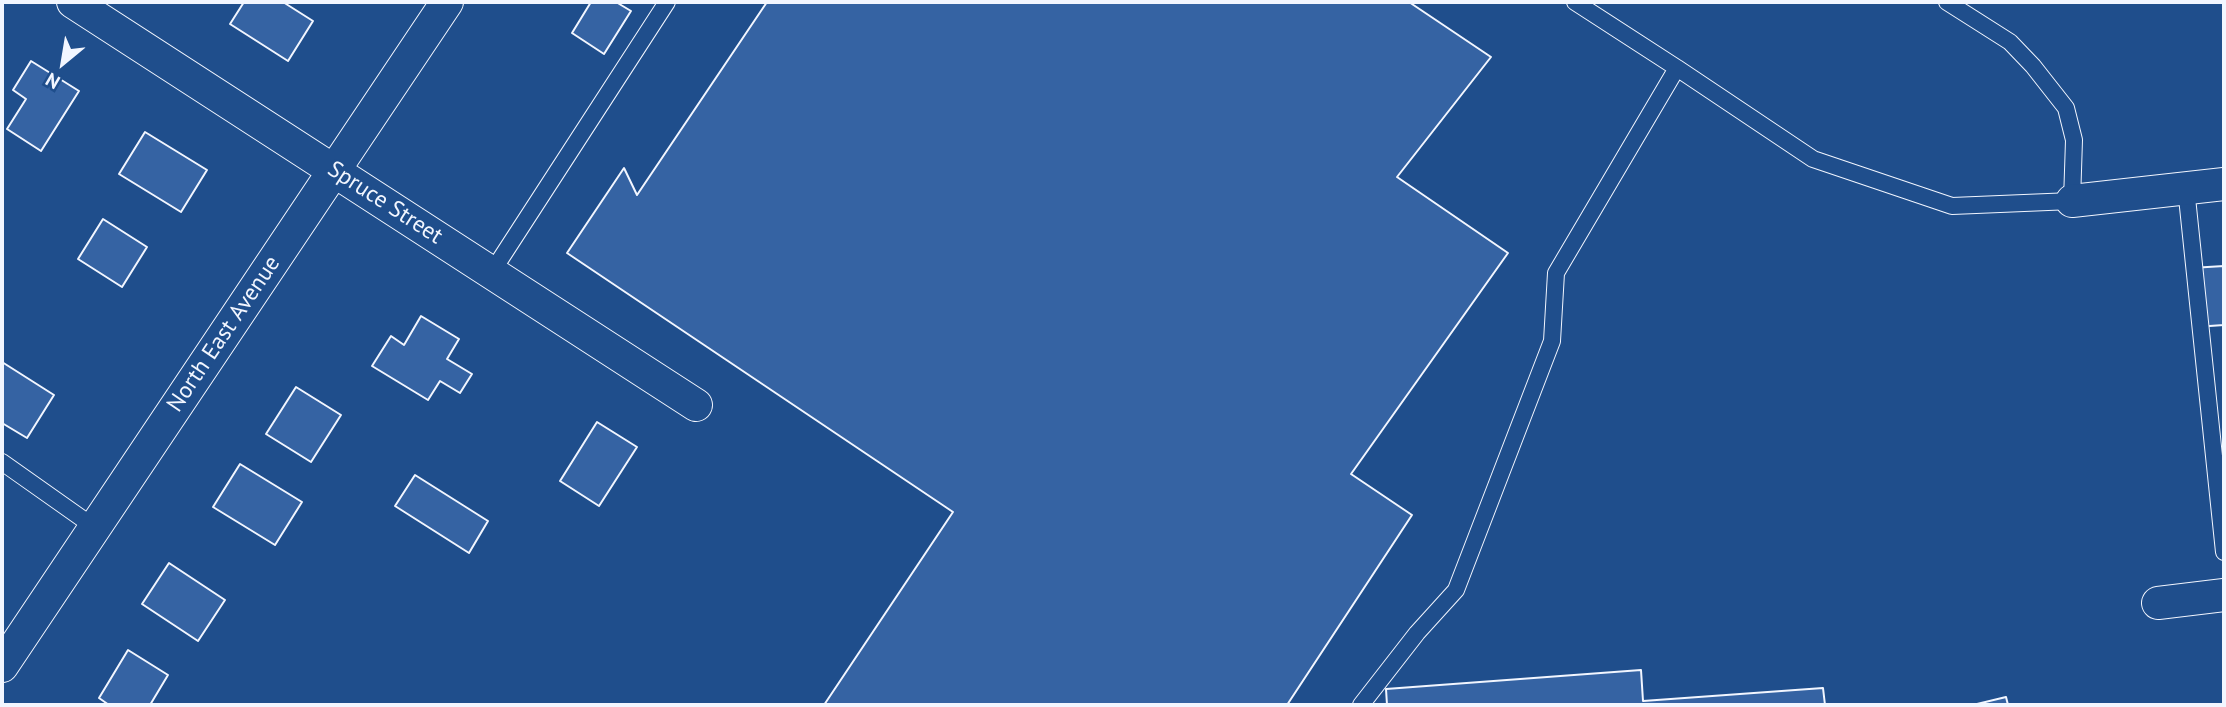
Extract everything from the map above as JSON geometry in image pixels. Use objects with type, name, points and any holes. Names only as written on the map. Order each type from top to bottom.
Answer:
[{"type":"street","name":"Spruce Street","points":[[73,2],[696,405]]},
{"type":"street","name":"North East Avenue","points":[[2,666],[447,2]]},
{"type":"street","points":[[2072,201],[2224,184]]},
{"type":"street","points":[[2158,603],[2224,595]]},
{"type":"lane","points":[[492,272],[667,2]]},
{"type":"lane","points":[[1575,2],[1813,159],[1952,206],[2072,201],[2074,140],[2066,108],[2010,42],[1947,2]]},
{"type":"lane","points":[[1361,705],[1417,633],[1456,590],[1552,341],[1556,273],[1677,68]]},
{"type":"lane","points":[[2186,188],[2224,552]]},
{"type":"lane","points":[[2,462],[94,527]]},
{"type":"building","points":[[244,2],[283,2],[313,21],[288,61],[230,24]]},
{"type":"building","points":[[591,2],[616,2],[631,11],[604,54],[572,33]]},
{"type":"building","points":[[767,2],[1409,2],[1491,57],[1397,177],[1508,253],[1351,474],[1412,515],[1287,705],[824,705],[953,512],[567,253],[624,168],[637,195]]},
{"type":"building","points":[[31,61],[79,91],[41,151],[7,129],[26,99],[13,90]]},
{"type":"building","points":[[145,132],[207,170],[181,212],[119,174]]},
{"type":"building","points":[[103,219],[147,247],[122,287],[78,259]]},
{"type":"building","points":[[2224,266],[2224,325],[2195,327],[2191,268]]},
{"type":"building","points":[[421,316],[459,339],[447,359],[472,374],[460,393],[440,381],[428,400],[372,366],[391,336],[404,345]]},
{"type":"building","points":[[2,362],[54,395],[27,438],[2,423]]},
{"type":"building","points":[[296,387],[341,415],[311,462],[266,434]]},
{"type":"building","points":[[597,422],[637,447],[599,506],[560,481]]},
{"type":"building","points":[[240,464],[302,502],[275,545],[213,507]]},
{"type":"building","points":[[415,475],[488,521],[469,553],[395,506]]},
{"type":"building","points":[[169,563],[225,600],[198,641],[142,604]]},
{"type":"building","points":[[128,650],[168,675],[150,705],[109,705],[99,698]]},
{"type":"building","points":[[1641,670],[1643,701],[1823,688],[1825,705],[1387,705],[1386,689]]},
{"type":"building","points":[[2006,697],[2008,705],[1977,705],[1977,704]]}]
